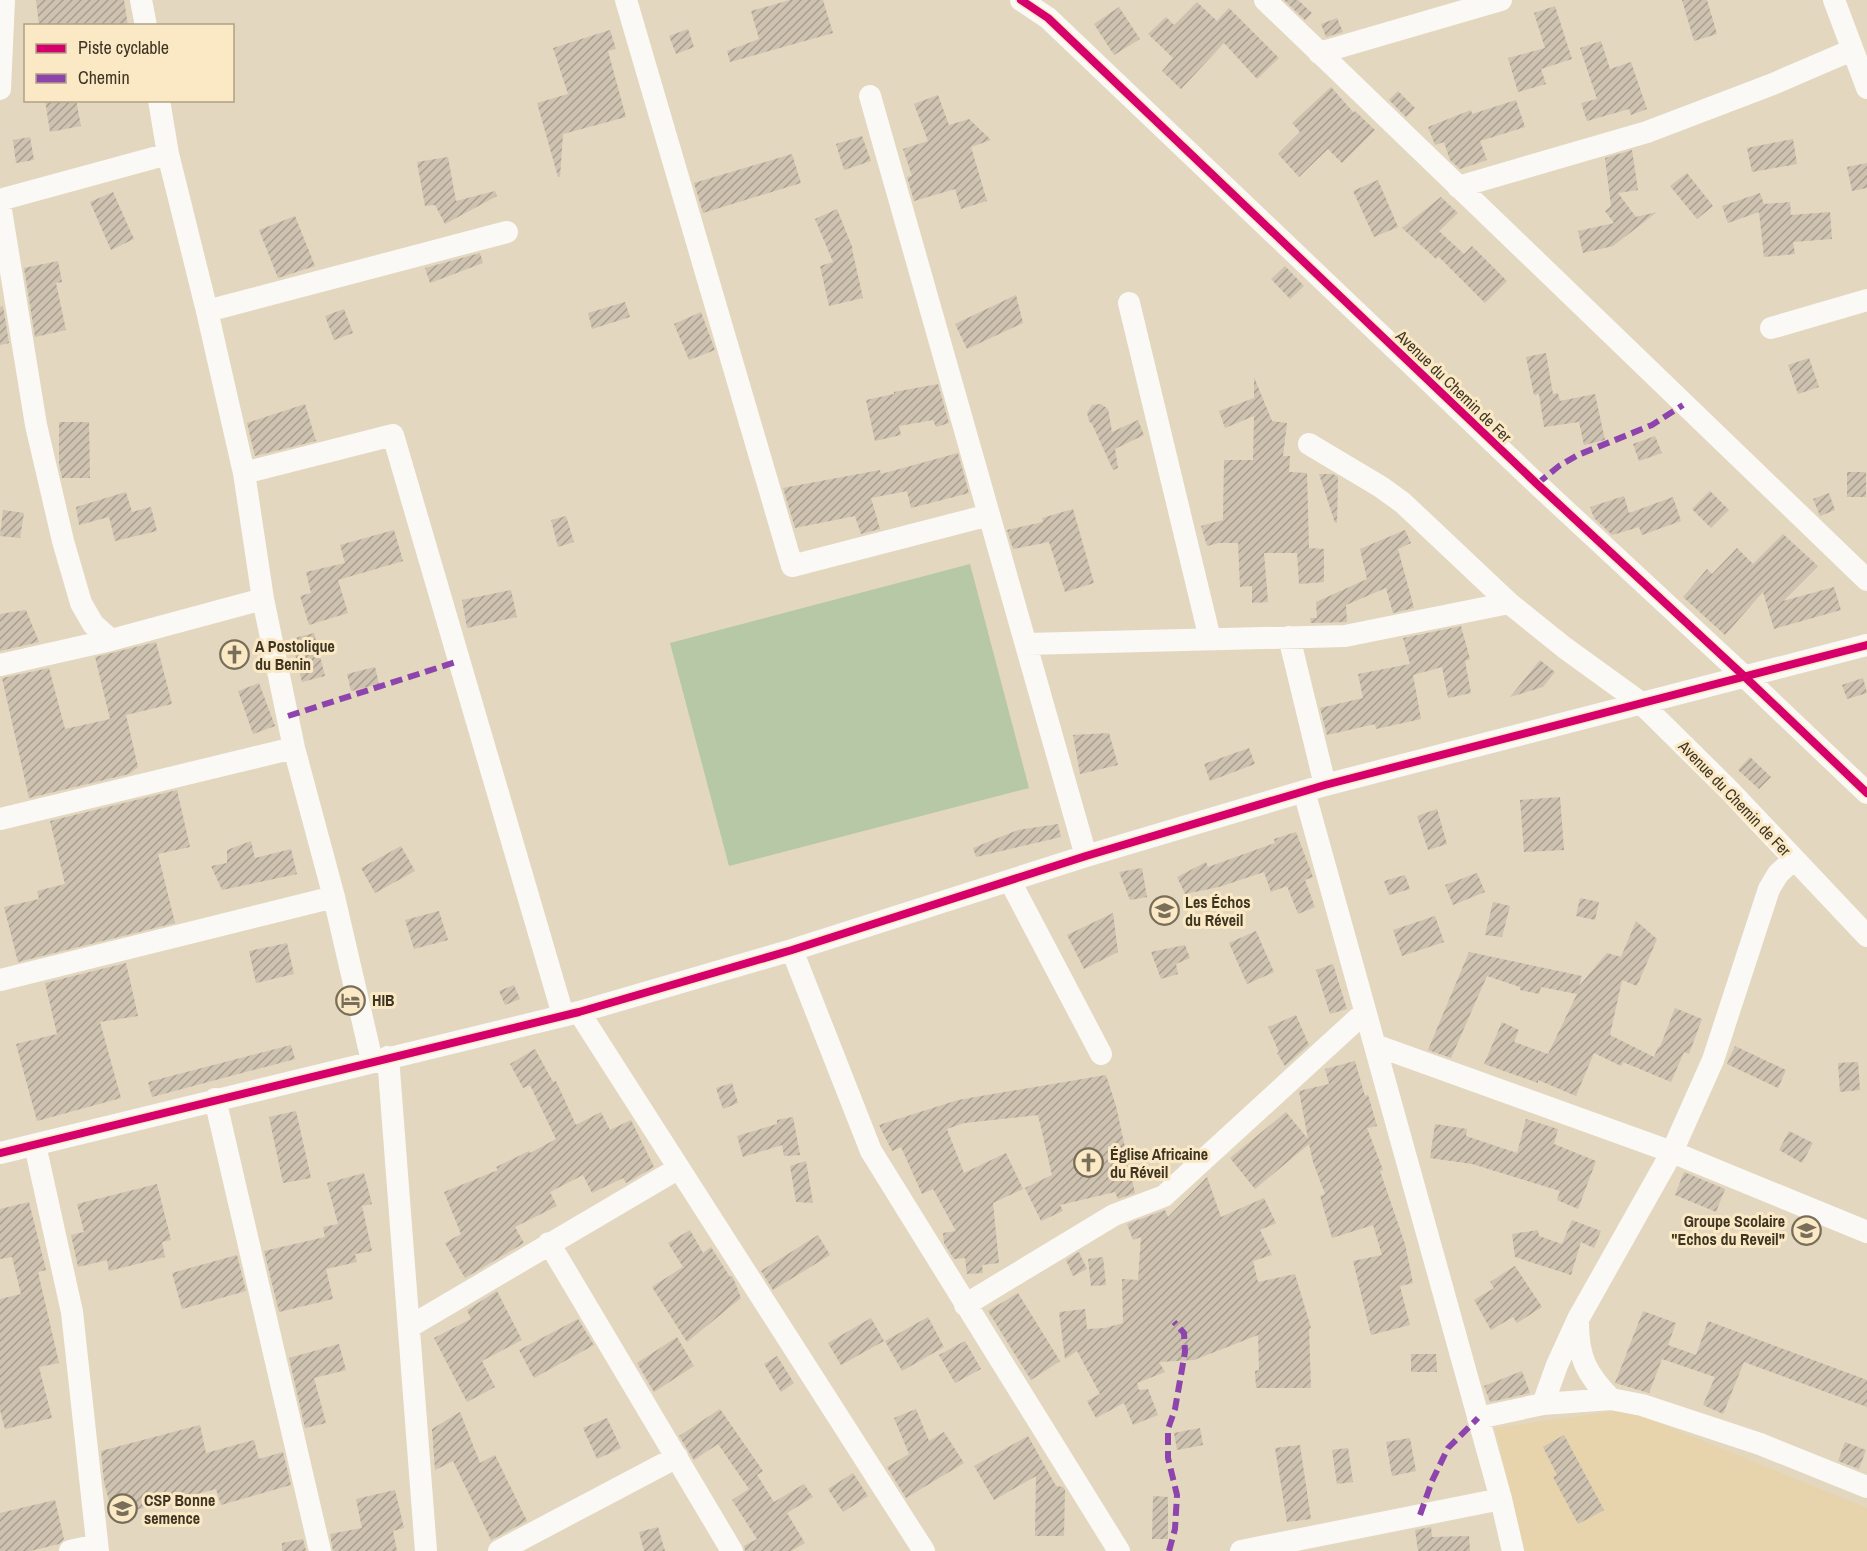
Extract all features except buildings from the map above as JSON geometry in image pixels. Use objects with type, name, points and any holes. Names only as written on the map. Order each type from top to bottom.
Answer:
[{"type":"street","points":[[0,89],[4,0]]},
{"type":"street","points":[[141,0],[146,24]]},
{"type":"street","points":[[626,0],[792,566],[989,515]]},
{"type":"street","name":"Avenue du Chemin de Fer","points":[[1021,0],[1048,18],[1537,484],[1867,793]]},
{"type":"street","points":[[1264,0],[1867,580]]},
{"type":"street","points":[[1319,53],[1501,0]]},
{"type":"street","points":[[1835,0],[1867,88]]},
{"type":"street","points":[[1458,187],[1647,132],[1773,84],[1852,50]]},
{"type":"street","points":[[870,96],[1086,856]]},
{"type":"street","points":[[159,102],[168,154],[244,473],[263,599],[294,748],[380,1059],[409,1327],[426,1551]]},
{"type":"street","points":[[111,640],[93,624],[81,603],[63,541],[36,425],[0,202],[168,154]]},
{"type":"street","points":[[207,311],[507,232]]},
{"type":"street","points":[[1771,328],[1867,300]]},
{"type":"street","points":[[1129,303],[1210,639]]},
{"type":"street","points":[[244,473],[393,435],[571,1013],[679,1168],[924,1551]]},
{"type":"street","name":"Avenue du Chemin de Fer","points":[[1309,444],[1381,487],[1403,503],[1509,603],[1641,704],[1730,791],[1867,936]]},
{"type":"street","points":[[0,665],[111,640],[263,599]]},
{"type":"street","points":[[1026,644],[1345,636],[1509,603]]},
{"type":"street","points":[[1289,637],[1315,788],[1365,1012],[1501,1499],[1513,1551]]},
{"type":"street","points":[[0,1153],[571,1013],[792,950],[1086,856],[1315,788],[1867,645]]},
{"type":"street","points":[[0,819],[294,748]]},
{"type":"street","points":[[1543,1404],[1557,1365],[1578,1319],[1672,1152],[1713,1060],[1769,889],[1778,874],[1794,859]]},
{"type":"street","points":[[1010,881],[1101,1054]]},
{"type":"street","points":[[0,980],[334,897]]},
{"type":"street","points":[[792,950],[871,1152],[1119,1551]]},
{"type":"street","points":[[965,1305],[1114,1215],[1164,1196],[1365,1012]]},
{"type":"street","points":[[1375,1045],[1672,1152],[1867,1232]]},
{"type":"street","points":[[215,1099],[320,1551]]},
{"type":"street","points":[[35,1145],[72,1312],[98,1548],[70,1551]]},
{"type":"street","points":[[409,1327],[679,1168]]},
{"type":"street","points":[[549,1243],[732,1551]]},
{"type":"street","points":[[1578,1319],[1578,1346],[1586,1368],[1611,1399]]},
{"type":"street","points":[[1478,1418],[1543,1404],[1611,1399],[1642,1405],[1760,1444],[1867,1487]]},
{"type":"street","points":[[499,1551],[676,1457]]},
{"type":"street","points":[[1241,1551],[1501,1499]]},
{"type":"shaded area","points":[[1617,1411],[1639,1415],[1867,1508],[1867,1551],[1525,1551],[1495,1428]]},
{"type":"green space","points":[[970,564],[1029,788],[729,866],[670,643]]},
{"type":"marked path","points":[[1537,484],[1559,466],[1578,455],[1652,425],[1683,405]]},
{"type":"marked path","points":[[288,716],[459,661]]},
{"type":"marked path","points":[[1169,1551],[1175,1529],[1177,1495],[1168,1458],[1168,1429],[1175,1409],[1185,1352],[1184,1333],[1174,1322]]},
{"type":"marked path","points":[[1420,1515],[1432,1481],[1448,1448],[1478,1418]]},
{"type":"cycle path","points":[[1021,0],[1048,18],[1537,484],[1867,793]]},
{"type":"cycle path","points":[[0,1153],[579,1012],[792,950],[1086,856],[1325,785],[1867,645]]},
{"type":"place","name":"A Postolique du Benin","points":[[234,655]]},
{"type":"place","name":"Les Échos du Réveil","points":[[1164,911]]},
{"type":"place","name":"HIB","points":[[351,1000]]},
{"type":"place","name":"Église Africaine du Réveil","points":[[1089,1163]]},
{"type":"place","name":"Groupe Scolaire \"Echos du Reveil\"","points":[[1806,1230]]},
{"type":"place","name":"CSP Bonne semence","points":[[123,1509]]}]
